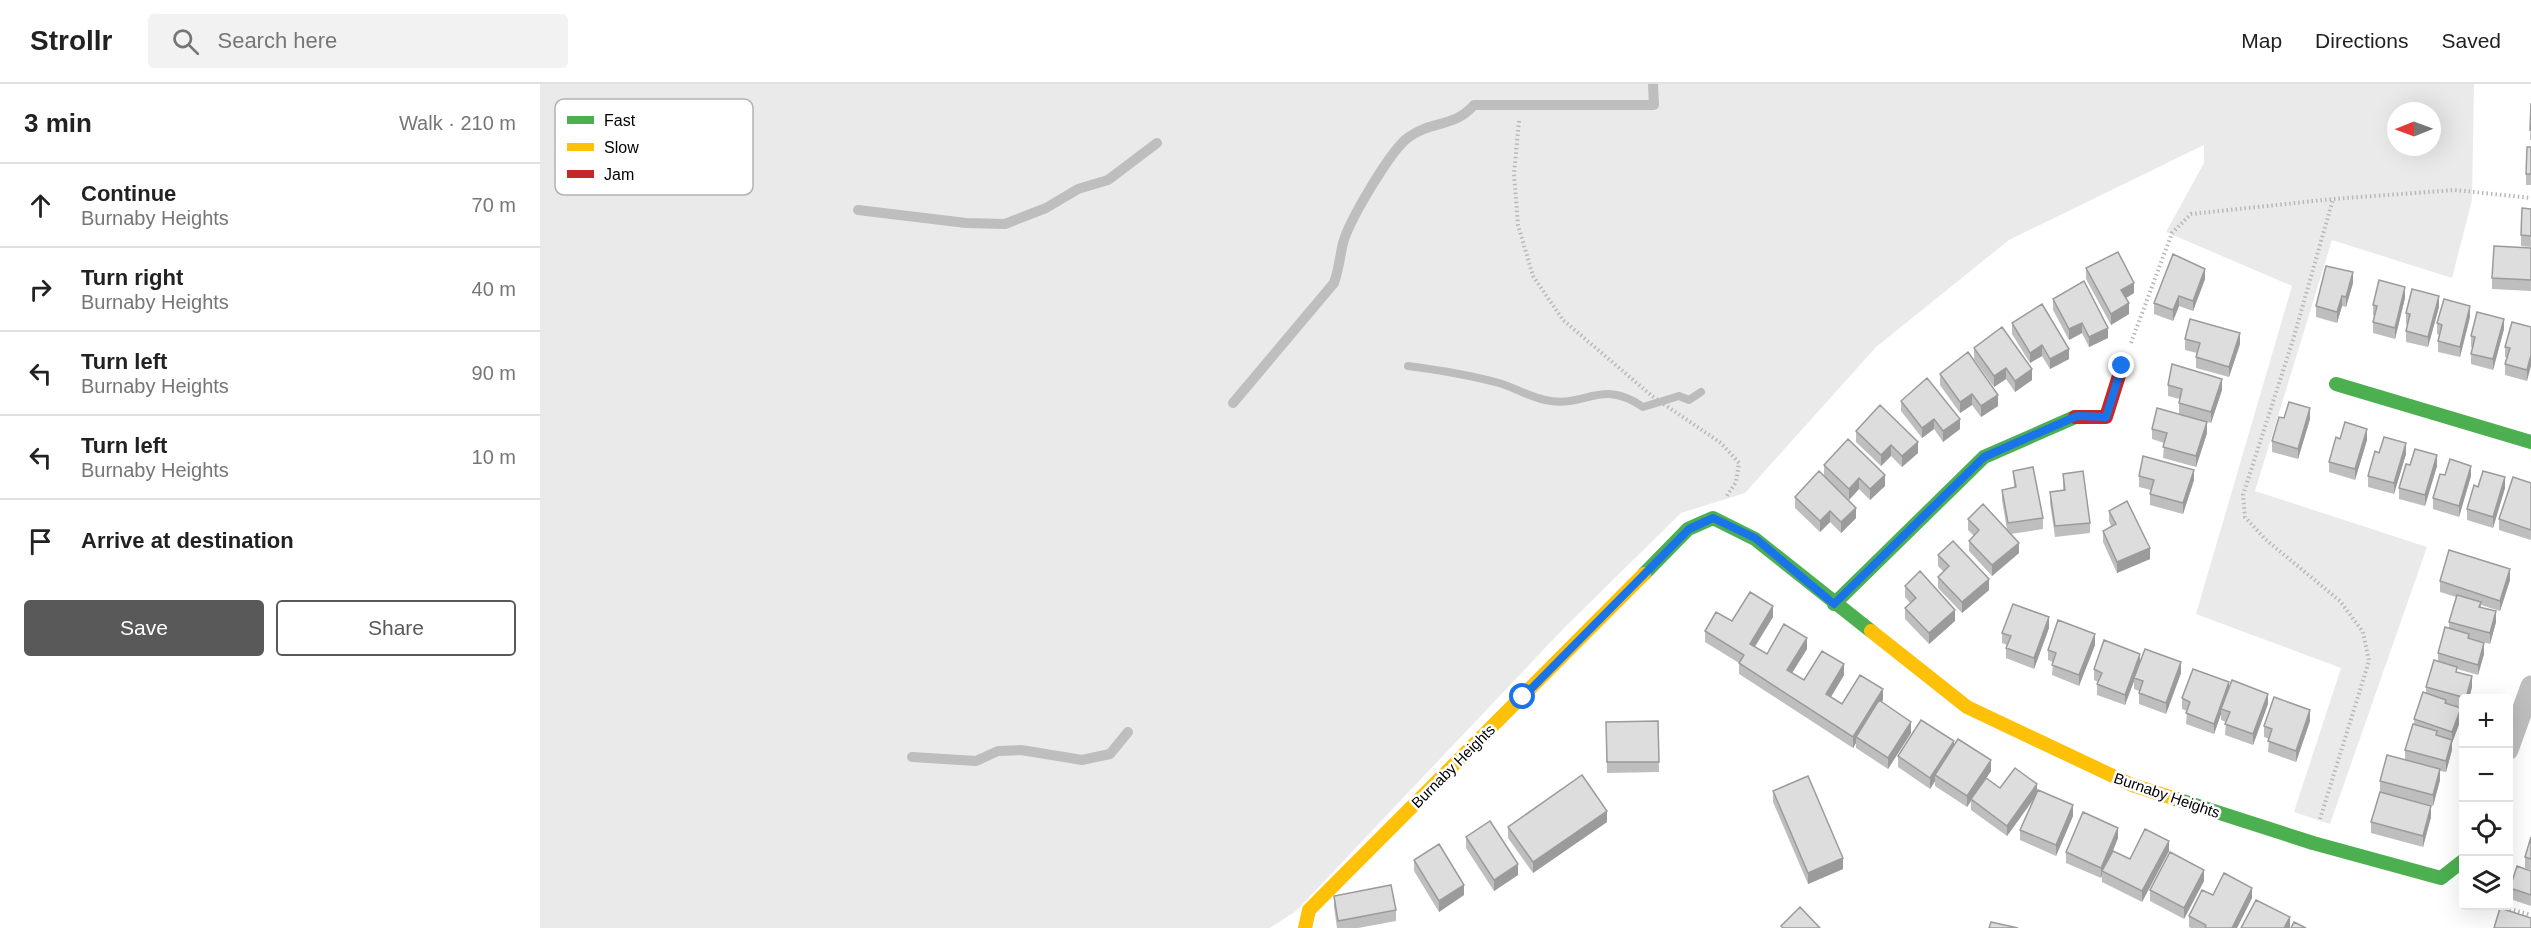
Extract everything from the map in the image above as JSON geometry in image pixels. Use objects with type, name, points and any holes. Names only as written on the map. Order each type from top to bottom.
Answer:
[{"type":"street","points":[[1834,604],[1984,457],[2077,416],[2106,417],[2122,366]]},
{"type":"street","points":[[2336,384],[2531,442]]},
{"type":"street","name":"Burnaby Heights","points":[[1305,928],[1309,910],[1689,529],[1713,518],[1755,538],[1834,604],[1968,707],[2132,785],[2313,843],[2441,878],[2459,863]]},
{"type":"street","points":[[2509,748],[2531,686]]},
{"type":"lane","points":[[1233,403],[1334,283],[1340,267],[1344,241],[1388,158],[1405,139],[1417,131],[1464,117],[1474,105],[1654,105],[1653,84]]},
{"type":"lane","points":[[858,210],[966,223],[1005,224],[1046,208],[1078,189],[1108,180],[1156,143]]},
{"type":"lane","points":[[912,757],[976,761],[999,751],[1021,750],[1082,760],[1110,754],[1128,732]]},
{"type":"path","points":[[1521,105],[1514,174],[1518,225],[1533,276],[1563,320],[1652,396],[1720,443],[1739,463],[1736,482],[1713,518]]},
{"type":"path","points":[[2122,366],[2172,233],[2191,214],[2333,199],[2455,190],[2531,198]]},
{"type":"path","points":[[2313,843],[2369,660],[2363,632],[2358,624],[2340,602],[2245,518],[2243,495],[2294,340],[2333,199]]},
{"type":"path","points":[[2513,910],[2531,915]]},
{"type":"shaded area","points":[[540,84],[2474,84],[2472,200],[2452,278],[2332,240],[2255,491],[2427,547],[2330,824],[2294,812],[2341,668],[2196,614],[2292,286],[2166,232],[2204,163],[2204,145],[2009,240],[1876,347],[1745,493],[1681,513],[1564,628],[1296,911],[1270,928],[540,928]]},
{"type":"building","points":[[2527,147],[2531,147],[2531,174],[2526,174]]},
{"type":"building","points":[[2522,208],[2531,209],[2531,236],[2521,235]]},
{"type":"building","points":[[2494,246],[2531,248],[2531,280],[2492,278]]},
{"type":"building","points":[[2118,252],[2134,283],[2121,290],[2129,303],[2111,314],[2086,268]]},
{"type":"building","points":[[2173,254],[2205,269],[2193,301],[2179,296],[2173,310],[2154,303]]},
{"type":"building","points":[[2326,266],[2353,272],[2346,297],[2342,296],[2337,312],[2316,306]]},
{"type":"building","points":[[2379,280],[2405,287],[2395,328],[2373,322],[2377,306],[2373,305]]},
{"type":"building","points":[[2084,281],[2108,328],[2089,337],[2082,323],[2069,329],[2053,299]]},
{"type":"building","points":[[2412,289],[2439,296],[2428,337],[2406,331],[2410,314],[2406,313]]},
{"type":"building","points":[[2444,299],[2470,306],[2460,347],[2438,341],[2442,325],[2437,323]]},
{"type":"building","points":[[2042,304],[2069,349],[2050,359],[2042,345],[2030,353],[2012,323]]},
{"type":"building","points":[[2477,312],[2504,319],[2493,359],[2471,354],[2475,337],[2471,336]]},
{"type":"building","points":[[2190,319],[2240,333],[2229,367],[2196,357],[2200,343],[2185,339]]},
{"type":"building","points":[[2512,322],[2531,327],[2531,355],[2527,370],[2505,364],[2510,348],[2505,347]]},
{"type":"building","points":[[2002,327],[2032,369],[2015,381],[2006,368],[1994,376],[1974,348]]},
{"type":"building","points":[[1968,352],[1998,395],[1981,406],[1972,394],[1960,402],[1940,374]]},
{"type":"building","points":[[2172,364],[2222,379],[2211,412],[2179,403],[2182,389],[2168,385]]},
{"type":"building","points":[[1927,378],[1960,419],[1943,431],[1934,419],[1922,428],[1901,401]]},
{"type":"building","points":[[2289,402],[2310,408],[2298,449],[2272,441],[2279,417],[2284,418]]},
{"type":"building","points":[[1880,405],[1918,442],[1902,456],[1891,445],[1881,455],[1856,431]]},
{"type":"building","points":[[2157,408],[2207,422],[2196,456],[2163,447],[2167,433],[2152,429]]},
{"type":"building","points":[[2345,422],[2367,429],[2355,469],[2329,462],[2336,437],[2340,439]]},
{"type":"building","points":[[2384,437],[2406,443],[2394,483],[2368,476],[2375,451],[2379,453]]},
{"type":"building","points":[[1848,439],[1885,475],[1870,489],[1859,478],[1849,489],[1824,465]]},
{"type":"building","points":[[2415,449],[2437,455],[2425,495],[2399,488],[2406,464],[2410,465]]},
{"type":"building","points":[[2143,456],[2194,470],[2183,503],[2150,494],[2154,480],[2139,476]]},
{"type":"building","points":[[2450,459],[2471,466],[2459,506],[2433,498],[2440,474],[2445,475]]},
{"type":"building","points":[[2033,467],[2043,518],[2008,523],[2002,490],[2016,487],[2013,471]]},
{"type":"building","points":[[1819,471],[1856,508],[1841,522],[1830,511],[1820,521],[1795,497]]},
{"type":"building","points":[[2083,471],[2090,523],[2055,526],[2050,492],[2065,490],[2063,474]]},
{"type":"building","points":[[2483,471],[2505,477],[2493,517],[2467,509],[2474,485],[2478,487]]},
{"type":"building","points":[[2513,477],[2531,483],[2531,530],[2499,519]]},
{"type":"building","points":[[2127,501],[2150,548],[2117,562],[2103,531],[2116,524],[2109,511]]},
{"type":"building","points":[[1983,504],[2019,543],[1992,565],[1969,541],[1979,530],[1968,519]]},
{"type":"building","points":[[1953,541],[1989,579],[1962,602],[1938,577],[1949,566],[1938,555]]},
{"type":"building","points":[[2449,550],[2510,569],[2500,601],[2440,581]]},
{"type":"building","points":[[1920,571],[1955,610],[1929,633],[1905,608],[1916,598],[1905,586]]},
{"type":"building","points":[[1750,592],[1773,606],[1750,644],[1767,654],[1784,624],[1807,638],[1787,670],[1804,680],[1822,651],[1844,664],[1826,694],[1842,704],[1860,675],[1883,689],[1853,737],[1739,663],[1744,655],[1705,631],[1716,612],[1732,621]]},
{"type":"building","points":[[2457,595],[2481,602],[2479,607],[2496,611],[2490,633],[2449,622]]},
{"type":"building","points":[[2013,604],[2049,617],[2034,658],[2006,648],[2011,636],[2002,633]]},
{"type":"building","points":[[2058,620],[2095,634],[2079,675],[2052,665],[2056,653],[2048,650]]},
{"type":"building","points":[[2445,627],[2469,634],[2468,638],[2484,643],[2478,665],[2438,653]]},
{"type":"building","points":[[2104,640],[2140,654],[2125,695],[2097,684],[2102,673],[2094,669]]},
{"type":"building","points":[[2145,649],[2181,662],[2166,703],[2139,693],[2143,681],[2134,678]]},
{"type":"building","points":[[2434,660],[2457,667],[2456,672],[2472,676],[2467,694],[2459,694],[2459,696],[2426,687]]},
{"type":"building","points":[[2193,669],[2229,682],[2214,724],[2186,713],[2190,702],[2182,698]]},
{"type":"building","points":[[2232,680],[2268,694],[2253,734],[2225,724],[2230,712],[2221,709]]},
{"type":"building","points":[[2423,692],[2459,707],[2452,732],[2414,719]]},
{"type":"building","points":[[2274,697],[2310,710],[2296,751],[2268,741],[2272,729],[2264,726]]},
{"type":"building","points":[[1879,700],[1911,722],[1888,758],[1856,737]]},
{"type":"building","points":[[1921,720],[1954,741],[1930,778],[1898,756]]},
{"type":"building","points":[[1658,721],[1659,762],[1607,762],[1606,722]]},
{"type":"building","points":[[2413,724],[2437,731],[2436,735],[2452,740],[2446,761],[2405,750]]},
{"type":"building","points":[[1958,739],[1991,760],[1967,796],[1935,775]]},
{"type":"building","points":[[2387,755],[2440,769],[2433,795],[2380,781]]},
{"type":"building","points":[[2015,768],[2037,784],[2007,826],[1971,799],[1986,778],[2000,788]]},
{"type":"building","points":[[1582,775],[1607,811],[1533,862],[1508,827]]},
{"type":"building","points":[[1808,776],[1843,858],[1808,873],[1773,791]]},
{"type":"building","points":[[2038,790],[2073,805],[2056,845],[2020,830]]},
{"type":"building","points":[[2380,792],[2431,806],[2423,836],[2371,822]]},
{"type":"building","points":[[2083,812],[2118,828],[2101,868],[2066,852]]},
{"type":"building","points":[[1490,821],[1518,864],[1494,880],[1466,837]]},
{"type":"building","points":[[2145,829],[2169,841],[2142,891],[2102,871],[2113,851],[2130,859]]},
{"type":"building","points":[[2531,837],[2531,859],[2525,857]]},
{"type":"building","points":[[1439,844],[1464,885],[1439,901],[1414,860]]},
{"type":"building","points":[[2170,852],[2204,870],[2184,908],[2150,890]]},
{"type":"building","points":[[2517,866],[2531,871],[2531,895],[2513,889]]},
{"type":"building","points":[[2224,873],[2252,888],[2232,928],[2205,928],[2206,925],[2189,916],[2202,890],[2213,895]]},
{"type":"building","points":[[1391,885],[1396,910],[1338,921],[1334,896]]},
{"type":"building","points":[[2256,900],[2290,917],[2284,928],[2241,928]]},
{"type":"building","points":[[1800,907],[1820,928],[1783,928],[1781,926]]},
{"type":"building","points":[[2499,910],[2531,918],[2531,928],[2494,928]]},
{"type":"building","points":[[1991,922],[2018,928],[1989,928]]},
{"type":"building","points":[[2294,922],[2306,928],[2291,928]]},
{"type":"waterway","points":[[1408,366],[1488,380],[1551,401],[1564,402],[1606,394],[1629,399],[1643,407],[1679,396],[1689,400],[1701,392]]},
{"type":"traffic: fast","points":[[2336,384],[2531,442]]},
{"type":"traffic: fast","points":[[1834,604],[1984,457],[2075,417]]},
{"type":"traffic: fast","points":[[1644,574],[1688,529],[1713,518],[1755,539],[1871,631]]},
{"type":"traffic: fast","points":[[2173,798],[2313,843],[2441,878],[2459,864]]},
{"type":"traffic: slow","points":[[1305,928],[1309,910],[1644,574]]},
{"type":"traffic: slow","points":[[1871,631],[1967,707],[2132,785],[2173,798]]},
{"type":"traffic: jam","points":[[2075,417],[2106,417],[2122,366]]},
{"type":"route","points":[[1523,697],[1689,529],[1713,518],[1755,538],[1834,604],[1984,457],[2077,416],[2106,417],[2122,366]]}]
